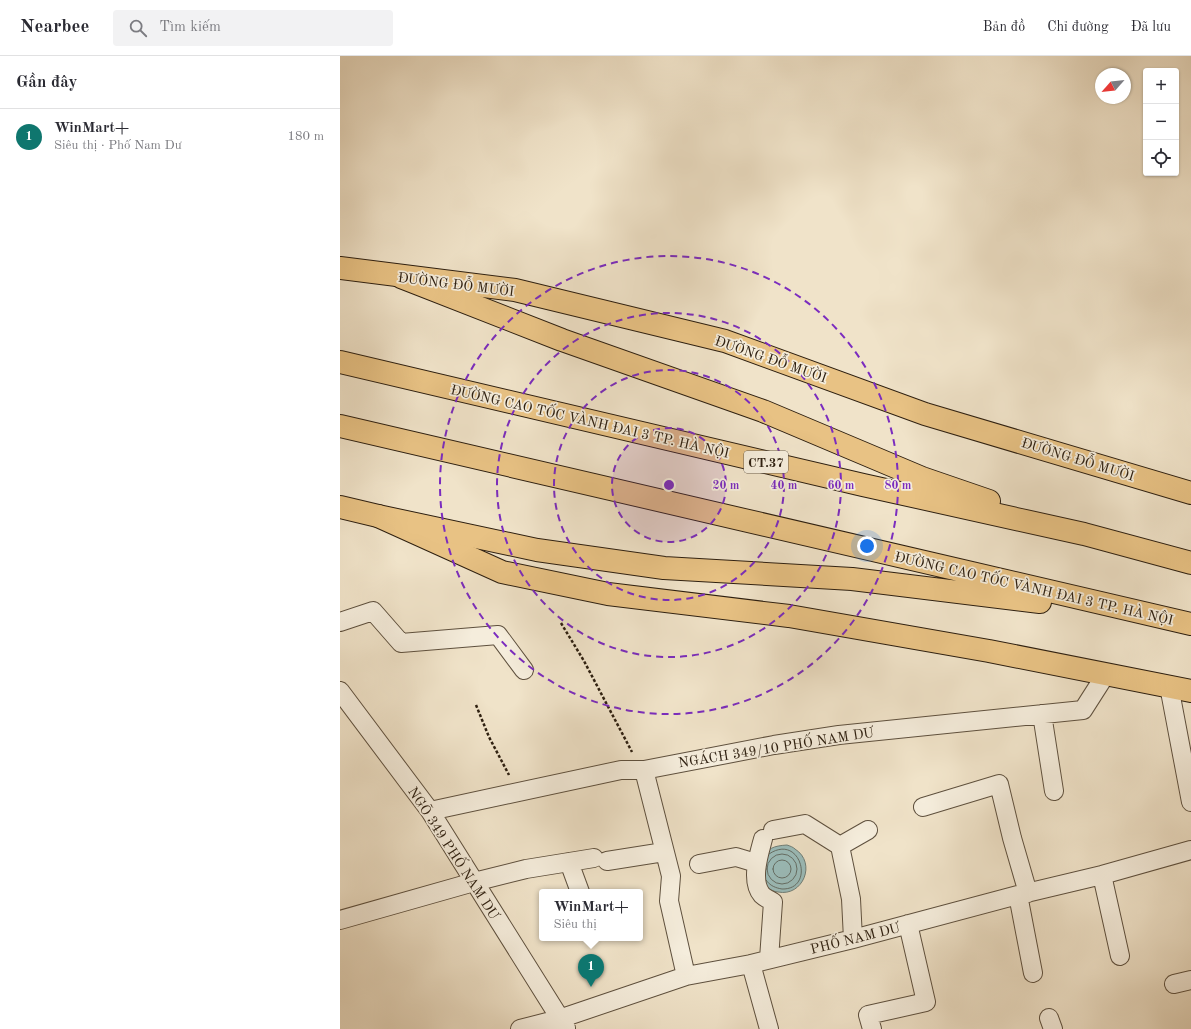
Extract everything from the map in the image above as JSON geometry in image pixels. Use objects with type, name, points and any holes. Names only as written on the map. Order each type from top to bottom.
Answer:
[{"type":"main road","name":"ĐƯỜNG ĐỖ MƯỜI","points":[[340,268],[401,277],[515,290],[725,341],[925,414],[1191,493]]},
{"type":"main road","points":[[401,277],[562,340],[763,411],[922,478],[1084,534]]},
{"type":"main road","name":"ĐƯỜNG CAO TỐC VÀNH ĐAI 3 TP. HÀ NỘI","points":[[340,362],[863,485],[1084,534],[1191,563]]},
{"type":"main road","name":"ĐƯỜNG CAO TỐC VÀNH ĐAI 3 TP. HÀ NỘI","points":[[340,426],[1191,625]]},
{"type":"main road","points":[[340,508],[537,550],[657,567],[852,579],[1021,599],[1191,625]]},
{"type":"main road","points":[[378,516],[502,572],[608,594],[789,616],[989,651],[1191,691]]},
{"type":"street","points":[[340,622],[373,611],[401,643],[498,635],[524,670]]},
{"type":"street","name":"NGÁCH 349/10 PHỐ NAM DƯ","points":[[430,811],[621,770],[639,770],[774,745],[839,735],[1083,710],[1106,674]]},
{"type":"street","points":[[1169,686],[1191,802]]},
{"type":"street","name":"NGÕ 349 PHỐ NAM DƯ","points":[[340,691],[430,811],[563,1024]]},
{"type":"street","points":[[1042,714],[1054,791]]},
{"type":"street","points":[[639,770],[671,876],[669,901],[686,976]]},
{"type":"street","points":[[923,807],[1000,784],[1023,894],[1033,973]]},
{"type":"street","points":[[769,959],[773,902],[763,895],[760,890],[756,880],[756,863],[768,835],[805,824],[840,846],[851,899],[853,939]]},
{"type":"street","points":[[840,846],[868,830]]},
{"type":"street","name":"PHỐ NAM DƯ","points":[[520,1029],[563,1024],[686,976],[751,964],[853,939],[1023,894],[1102,875],[1191,850]]},
{"type":"street","points":[[340,920],[474,882],[526,870],[569,862],[601,860],[664,852]]},
{"type":"street","points":[[699,864],[736,857],[756,863]]},
{"type":"street","points":[[569,862],[579,889]]},
{"type":"street","points":[[1102,875],[1120,956]]},
{"type":"street","points":[[872,1029],[868,1015],[926,1002],[908,924]]},
{"type":"street","points":[[751,964],[769,1029]]},
{"type":"path","points":[[561,623],[584,661],[635,759],[639,770]]},
{"type":"path","points":[[476,705],[505,770],[520,792]]},
{"type":"water","points":[[787,845],[802,855],[806,870],[804,878],[794,889],[787,892],[776,892],[766,887],[761,858],[772,848]]},
{"type":"place","name":"WinMart+","points":[[591,987]]}]
